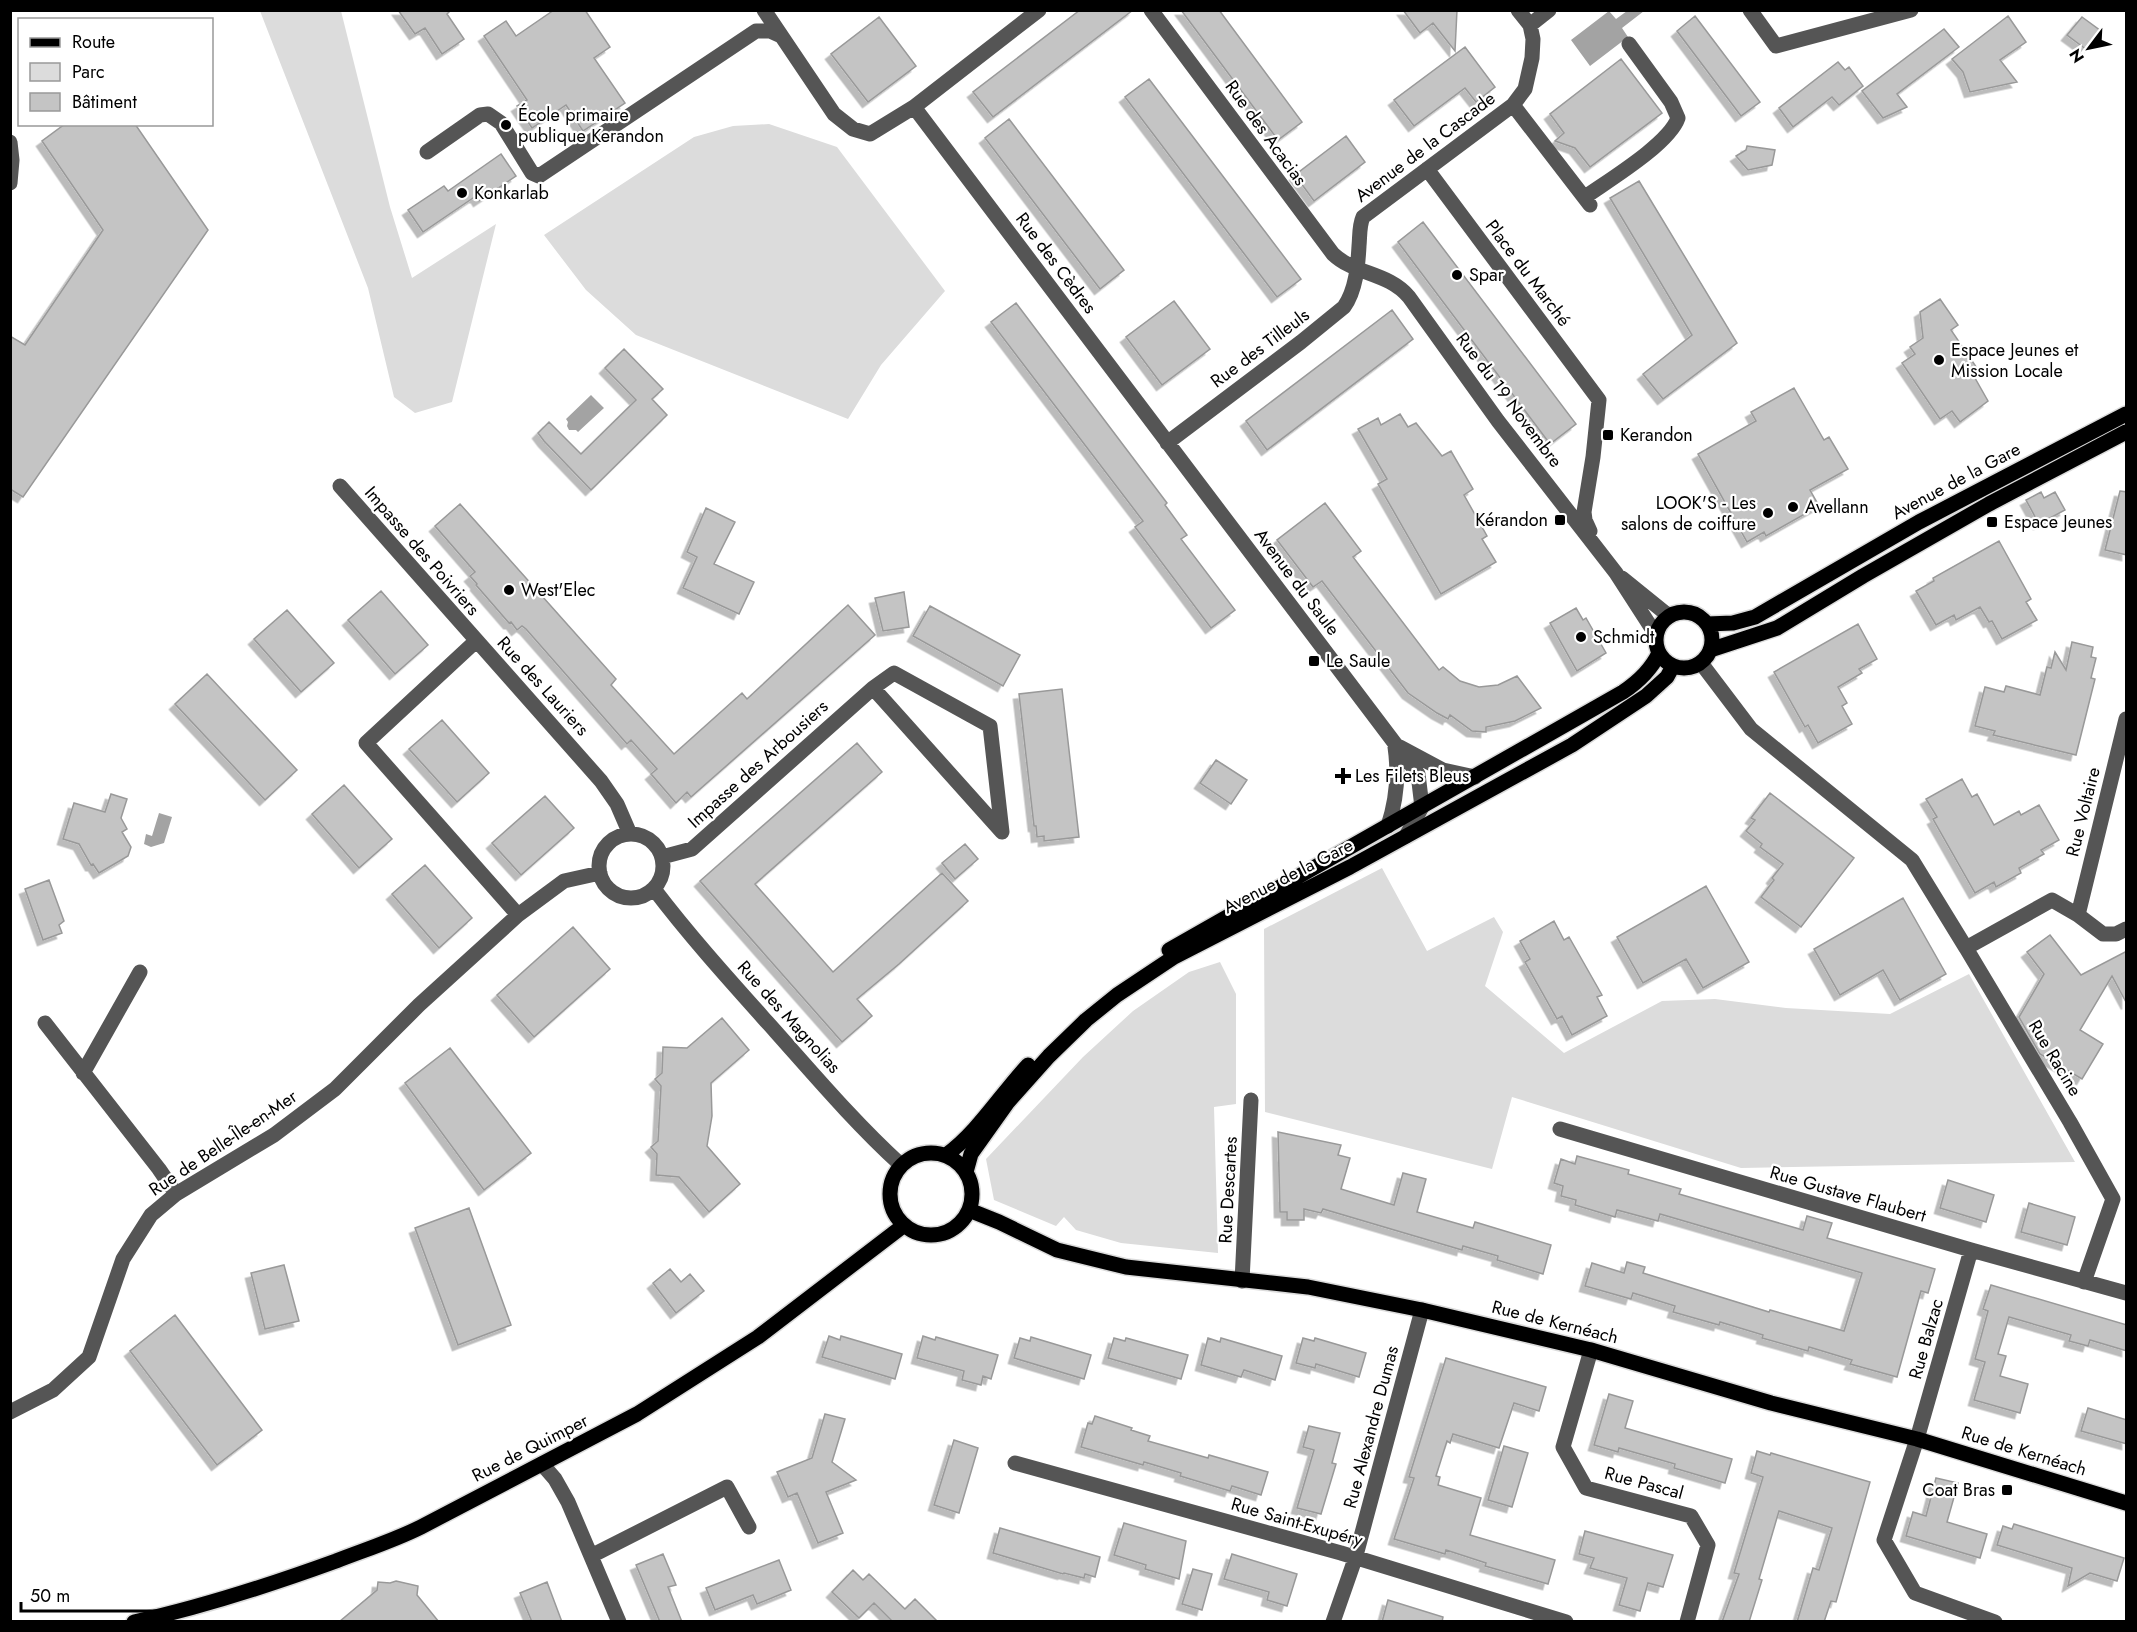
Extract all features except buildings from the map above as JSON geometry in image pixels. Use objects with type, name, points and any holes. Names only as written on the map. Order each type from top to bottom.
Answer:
[{"type":"main road","name":"Avenue de la Gare","points":[[1707,624],[1755,617],[1919,522],[2127,414]]},
{"type":"main road","name":"Avenue de la Gare","points":[[1706,657],[1777,628],[1979,509],[2127,432]]},
{"type":"main road","points":[[1682,612],[1692,613],[1701,617],[1707,624],[1712,637],[1706,657],[1688,668],[1673,666],[1659,653],[1656,635],[1660,624],[1669,616],[1682,612]]},
{"type":"main road","name":"Avenue de la Gare","points":[[946,1155],[968,1137],[1012,1082],[1038,1054],[1106,991],[1204,928],[1623,692],[1638,682],[1655,662],[1659,653]]},
{"type":"main road","name":"Avenue de la Gare","points":[[966,1172],[971,1154],[1008,1102],[1056,1049],[1086,1020],[1117,995],[1174,957],[1350,867],[1598,730],[1653,690],[1667,677],[1673,666]]},
{"type":"main road","points":[[932,1152],[946,1155],[958,1162],[966,1172],[972,1191],[969,1210],[962,1222],[950,1231],[937,1235],[923,1235],[903,1226],[892,1210],[889,1197],[891,1183],[901,1165],[918,1154],[932,1152]]},
{"type":"main road","name":"Rue de Kernéach","points":[[969,1210],[1068,1253],[1126,1267],[1308,1287],[1422,1310],[1591,1350],[1771,1403],[1917,1439],[2127,1503]]},
{"type":"main road","name":"Rue de Quimper","points":[[134,1622],[175,1613],[298,1575],[402,1536],[542,1464],[638,1414],[758,1337],[903,1226]]},
{"type":"street","points":[[764,10],[834,114],[852,129],[870,134],[914,107],[1039,10]]},
{"type":"street","name":"Rue des Acacias","points":[[1151,10],[1333,254],[1340,261],[1358,269]]},
{"type":"street","points":[[1518,10],[1530,25],[1549,10]]},
{"type":"street","points":[[1750,10],[1776,46],[1911,10]]},
{"type":"street","name":"Avenue de la Cascade","points":[[1358,269],[1360,226],[1363,217],[1513,105],[1525,89],[1532,58],[1533,39],[1530,25]]},
{"type":"street","points":[[427,152],[480,116],[488,114],[501,123],[532,173],[539,176],[743,38],[756,31],[770,31],[781,36]]},
{"type":"street","points":[[1513,105],[1587,201],[1660,142],[1675,126],[1678,118],[1671,102],[1629,44]]},
{"type":"street","name":"Rue des Cèdres","points":[[914,107],[1167,443]]},
{"type":"street","points":[[10,142],[12,160],[10,183]]},
{"type":"street","name":"Place du Marché","points":[[1427,169],[1599,400],[1584,512],[1585,520],[1599,550]]},
{"type":"street","name":"Rue des Tilleuls","points":[[1167,443],[1335,315],[1348,301],[1358,269]]},
{"type":"street","name":"Rue du 19 Novembre","points":[[1358,269],[1392,281],[1409,297],[1498,421],[1616,573],[1640,614],[1656,635]]},
{"type":"street","name":"Avenue du Saule","points":[[1167,443],[1418,774],[1422,807]]},
{"type":"street","name":"Impasse des Poivriers","points":[[340,486],[476,641]]},
{"type":"street","name":"Rue du 19 Novembre","points":[[1616,573],[1669,616]]},
{"type":"street","name":"Rue des Lauriers","points":[[518,915],[366,743],[476,641],[602,781],[617,804],[630,834]]},
{"type":"street","name":"Rue Racine","points":[[1706,657],[1751,729],[1912,860],[1966,948],[2070,1122],[2113,1199],[2084,1281]]},
{"type":"street","name":"Impasse des Arbousiers","points":[[662,857],[692,849],[873,688],[894,673],[990,726],[1002,832],[873,688]]},
{"type":"street","name":"Rue Voltaire","points":[[2078,915],[2127,719]]},
{"type":"street","points":[[1395,744],[1443,770],[1475,777]]},
{"type":"street","points":[[1388,826],[1396,797],[1398,768],[1395,744]]},
{"type":"street","points":[[1406,836],[1422,807]]},
{"type":"street","points":[[640,835],[658,847],[662,857],[663,874],[654,890],[637,898],[617,895],[603,882],[600,861],[603,851],[619,836],[640,835]]},
{"type":"street","name":"Rue de Belle-Île-en-Mer","points":[[10,1412],[53,1390],[89,1357],[123,1259],[151,1215],[176,1194],[274,1135],[335,1089],[447,980],[518,915],[564,881],[600,873]]},
{"type":"street","name":"Rue des Magnolias","points":[[654,890],[803,1063],[870,1137],[901,1165]]},
{"type":"street","points":[[1966,948],[2052,900],[2078,915],[2103,934],[2116,934],[2127,928]]},
{"type":"street","points":[[83,1073],[141,972]]},
{"type":"street","points":[[45,1023],[176,1194]]},
{"type":"street","name":"Rue Descartes","points":[[1242,1281],[1251,1100]]},
{"type":"street","name":"Rue Gustave Flaubert","points":[[1560,1129],[1971,1250],[2127,1293]]},
{"type":"street","name":"Rue Balzac","points":[[1971,1250],[1917,1439],[1884,1540],[1915,1593],[1995,1622]]},
{"type":"street","name":"Rue Alexandre Dumas","points":[[1333,1622],[1355,1559],[1422,1310]]},
{"type":"street","name":"Rue Pascal","points":[[1591,1350],[1563,1448],[1586,1488],[1691,1516],[1708,1545],[1687,1622]]},
{"type":"street","name":"Rue Saint-Exupéry","points":[[1015,1463],[1341,1553],[1566,1622]]},
{"type":"street","points":[[542,1464],[564,1494],[619,1622]]},
{"type":"street","points":[[591,1556],[726,1488],[749,1527]]},
{"type":"green space","points":[[260,11],[341,11],[390,207],[412,278],[496,224],[452,402],[415,413],[394,397],[368,288]]},
{"type":"green space","points":[[769,124],[837,147],[945,291],[881,365],[848,419],[636,335],[586,290],[544,235],[694,137],[733,126]]},
{"type":"green space","points":[[1382,868],[1427,951],[1494,917],[1503,932],[1485,986],[1564,1053],[1662,1001],[1715,999],[1786,1008],[1890,1014],[1969,974],[2075,1162],[1741,1168],[1512,1097],[1492,1169],[1265,1112],[1264,929]]},
{"type":"green space","points":[[1220,962],[1236,994],[1236,1104],[1214,1107],[1218,1253],[1121,1243],[1076,1230],[1064,1217],[1056,1226],[994,1200],[986,1159],[1083,1057],[1133,1011],[1189,972]]},
{"type":"shaded area","points":[[1609,11],[1616,19],[1627,11],[1644,11],[1622,28],[1628,37],[1590,66],[1571,40]]},
{"type":"shaded area","points":[[591,395],[604,408],[578,432],[569,430],[566,419]]},
{"type":"shaded area","points":[[159,813],[172,817],[164,843],[151,847],[144,844],[146,834],[152,836]]},
{"type":"place","name":"École primaire publique Kerandon","points":[[506,125]]},
{"type":"place","name":"Konkarlab","points":[[462,193]]},
{"type":"place","name":"Spar","points":[[1457,275]]},
{"type":"place","name":"Espace Jeunes et Mission Locale","points":[[1939,360]]},
{"type":"place","name":"Kerandon","points":[[1608,435]]},
{"type":"place","name":"Avellann","points":[[1793,507]]},
{"type":"place","name":"LOOK'S - Les salons de coiffure","points":[[1768,513]]},
{"type":"place","name":"Kérandon","points":[[1560,520]]},
{"type":"place","name":"Espace Jeunes","points":[[1992,522]]},
{"type":"place","name":"West'Elec","points":[[509,590]]},
{"type":"place","name":"Schmidt","points":[[1581,637]]},
{"type":"place","name":"Le Saule","points":[[1314,661]]},
{"type":"place","name":"Les Filets Bleus","points":[[1343,776]]},
{"type":"place","name":"Coat Bras","points":[[2007,1490]]}]
